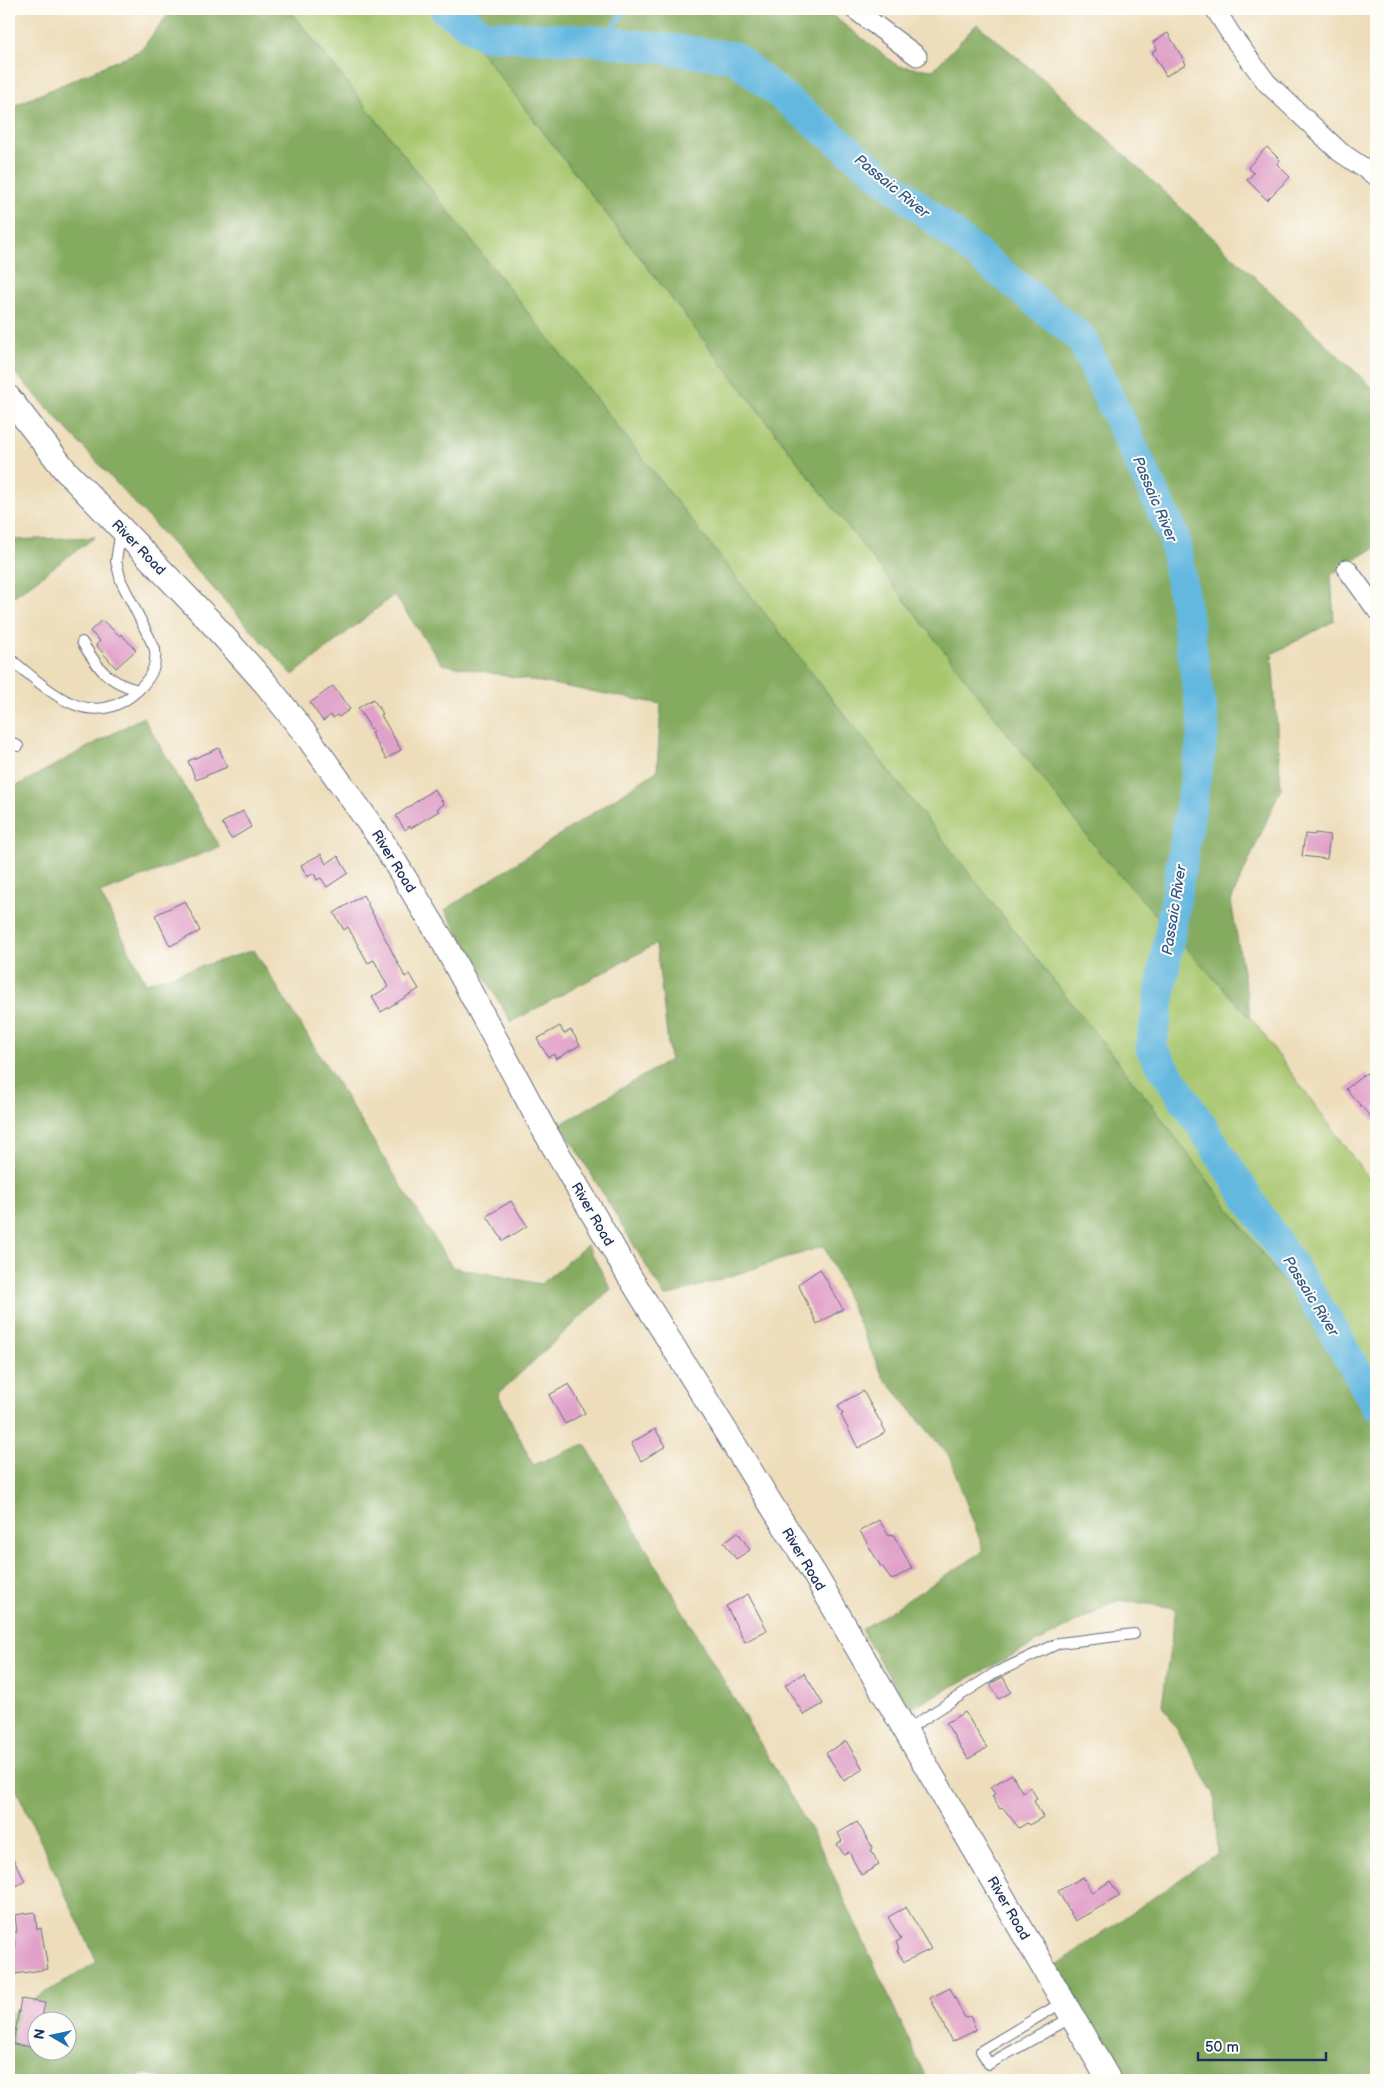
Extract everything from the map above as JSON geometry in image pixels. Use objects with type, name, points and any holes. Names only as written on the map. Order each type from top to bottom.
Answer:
[{"type":"street","points":[[854,9],[917,56]]},
{"type":"street","points":[[1215,9],[1232,36],[1267,83],[1340,152],[1376,176]]},
{"type":"street","name":"River Road","points":[[9,398],[65,470],[209,620],[266,684],[323,757],[382,840],[444,944],[543,1128],[623,1265],[815,1576],[1109,2080]]},
{"type":"street","points":[[1347,569],[1376,609]]},
{"type":"lane","points":[[9,658],[51,691],[70,703],[85,709],[103,710],[116,706],[146,683],[154,671],[155,649],[121,581],[116,561],[122,529]]},
{"type":"lane","points":[[82,642],[97,666],[109,678],[123,686],[138,690]]},
{"type":"lane","points":[[905,1731],[995,1673],[1059,1643],[1134,1634]]},
{"type":"lane","points":[[1068,2009],[989,2064],[981,2051],[1068,2009]]},
{"type":"green space","points":[[172,9],[289,9],[1150,1103],[1376,1406],[1376,2080],[1119,2080],[1053,1967],[1218,1853],[1214,1793],[1162,1704],[1176,1608],[1119,1600],[909,1709],[861,1630],[984,1551],[949,1456],[883,1377],[824,1246],[665,1297],[561,1124],[670,1060],[656,944],[511,1022],[445,910],[657,771],[661,704],[442,664],[394,595],[293,675],[15,373],[9,362],[9,108],[141,50]]},
{"type":"green space","points":[[289,9],[448,9],[1104,858],[1252,1019],[1376,1189],[1376,1406],[1150,1103]]},
{"type":"green space","points":[[448,9],[824,9],[898,66],[933,70],[977,24],[1048,83],[1376,391],[1376,547],[1331,574],[1334,621],[1272,654],[1281,788],[1231,901],[1251,1019],[1104,858]]},
{"type":"green space","points":[[95,537],[9,600],[9,540]]},
{"type":"green space","points":[[143,717],[220,847],[100,893],[146,983],[254,950],[452,1267],[541,1284],[587,1245],[611,1289],[498,1394],[533,1465],[585,1444],[819,1844],[927,2080],[179,2080],[143,2073],[132,2080],[9,2080],[9,2014],[97,1962],[9,1774],[9,781],[13,788]]},
{"type":"building","points":[[1168,33],[1186,64],[1166,76],[1152,52],[1157,49],[1153,42]]},
{"type":"building","points":[[1267,147],[1280,160],[1277,164],[1290,177],[1267,200],[1247,180],[1254,173],[1248,167]]},
{"type":"building","points":[[102,620],[120,636],[121,634],[136,650],[116,668],[96,645],[100,641],[90,631]]},
{"type":"building","points":[[333,686],[350,709],[339,717],[337,715],[333,718],[331,715],[323,721],[310,703]]},
{"type":"building","points":[[373,699],[383,714],[381,715],[401,750],[386,759],[371,733],[373,732],[358,708]]},
{"type":"building","points":[[219,748],[227,767],[196,780],[188,761]]},
{"type":"building","points":[[434,789],[444,804],[437,809],[439,811],[405,830],[396,816]]},
{"type":"building","points":[[243,811],[251,827],[231,839],[222,823]]},
{"type":"building","points":[[1315,833],[1330,835],[1327,859],[1302,856],[1305,834],[1315,835]]},
{"type":"building","points":[[321,854],[326,864],[338,856],[348,873],[327,887],[321,878],[317,880],[314,873],[307,877],[301,865]]},
{"type":"building","points":[[363,895],[405,977],[410,974],[419,989],[381,1012],[372,997],[388,987],[374,960],[368,963],[348,927],[344,930],[334,913]]},
{"type":"building","points":[[185,901],[200,931],[170,946],[155,915]]},
{"type":"building","points":[[560,1026],[564,1034],[571,1030],[580,1045],[556,1059],[554,1054],[548,1057],[537,1039]]},
{"type":"building","points":[[1366,1073],[1376,1088],[1376,1123],[1346,1089]]},
{"type":"building","points":[[511,1201],[527,1226],[503,1241],[487,1216]]},
{"type":"building","points":[[820,1269],[843,1309],[817,1324],[798,1284]]},
{"type":"building","points":[[569,1384],[585,1413],[565,1424],[549,1395]]},
{"type":"building","points":[[863,1391],[886,1432],[858,1448],[838,1405]]},
{"type":"building","points":[[655,1429],[666,1446],[641,1461],[631,1443]]},
{"type":"building","points":[[879,1520],[889,1536],[893,1534],[912,1568],[892,1580],[881,1567],[860,1531]]},
{"type":"building","points":[[738,1532],[750,1550],[736,1559],[724,1542]]},
{"type":"building","points":[[748,1594],[767,1630],[745,1642],[726,1606]]},
{"type":"building","points":[[804,1673],[823,1704],[804,1715],[785,1685]]},
{"type":"building","points":[[1003,1677],[1011,1692],[999,1699],[990,1684]]},
{"type":"building","points":[[965,1712],[987,1748],[968,1759],[946,1723]]},
{"type":"building","points":[[846,1741],[863,1769],[844,1781],[826,1753]]},
{"type":"building","points":[[1012,1774],[1022,1792],[1031,1787],[1037,1799],[1034,1801],[1043,1817],[1019,1828],[1003,1808],[1000,1809],[992,1796],[995,1794],[990,1787]]},
{"type":"building","points":[[857,1822],[873,1848],[871,1850],[879,1865],[861,1875],[849,1852],[844,1855],[837,1844],[842,1841],[838,1833]]},
{"type":"building","points":[[9,1851],[25,1881],[9,1890]]},
{"type":"building","points":[[1083,1877],[1092,1893],[1110,1881],[1120,1896],[1075,1921],[1058,1891]]},
{"type":"building","points":[[906,1907],[931,1949],[904,1962],[897,1950],[899,1949],[896,1942],[901,1939],[888,1917]]},
{"type":"building","points":[[35,1912],[37,1929],[41,1928],[48,1969],[15,1974],[11,1949],[16,1948],[13,1933],[17,1932],[15,1915]]},
{"type":"building","points":[[950,1988],[965,2018],[970,2016],[976,2030],[952,2042],[930,1998]]},
{"type":"building","points":[[21,1999],[45,2003],[43,2012],[28,2012],[28,2046],[13,2044]]},
{"type":"waterway","name":"Passaic River","points":[[445,9],[484,35],[601,41],[734,57],[1081,338],[1174,536],[1204,727],[1151,1048],[1329,1323],[1376,1405]]},
{"type":"waterway","points":[[601,41],[626,9]]}]
